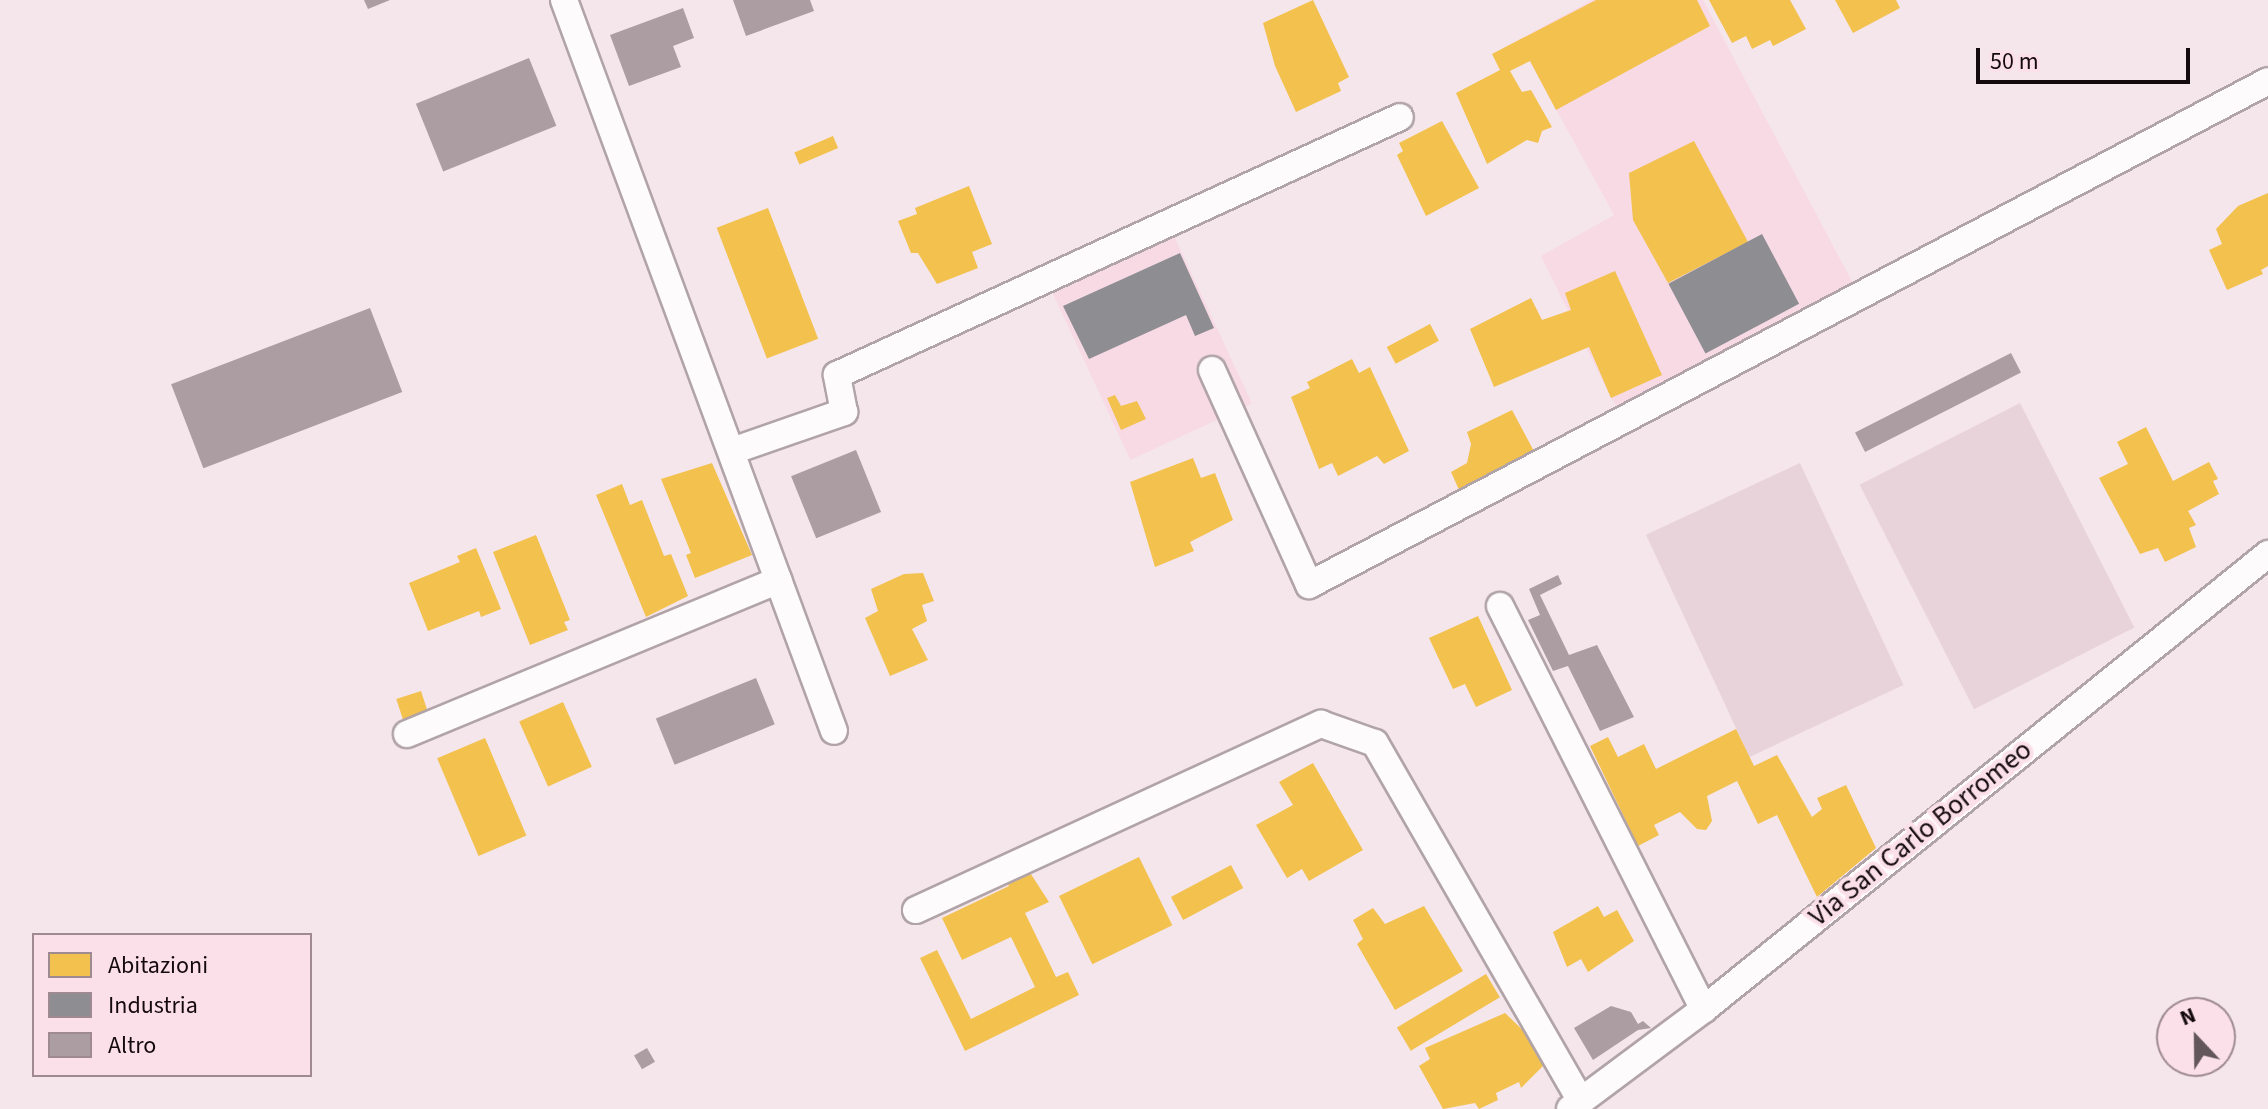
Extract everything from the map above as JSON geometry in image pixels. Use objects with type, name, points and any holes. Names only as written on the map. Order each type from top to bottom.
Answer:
[{"type":"street","points":[[564,0],[834,731]]},
{"type":"street","points":[[1212,370],[1309,585],[2268,81]]},
{"type":"street","points":[[732,451],[844,412],[837,375],[1400,117]]},
{"type":"street","name":"Via San Carlo Borromeo","points":[[1576,1105],[1704,1009],[2268,554]]},
{"type":"street","points":[[407,734],[778,580]]},
{"type":"street","points":[[1500,606],[1704,1009]]},
{"type":"street","points":[[916,910],[1321,724],[1375,743],[1576,1105]]},
{"type":"shaded area","points":[[1592,0],[1703,0],[1866,308],[1634,430],[1611,398],[1541,256],[1614,215],[1518,40]]},
{"type":"shaded area","points":[[1173,234],[1252,403],[1131,460],[1052,291]]},
{"type":"shaded area","points":[[2020,403],[2134,628],[1974,709],[1860,485]]},
{"type":"shaded area","points":[[1800,463],[1904,685],[1749,757],[1646,535]]},
{"type":"building: Abitazioni","points":[[1313,0],[1349,77],[1338,83],[1341,91],[1296,112],[1275,66],[1263,23]]},
{"type":"building: Abitazioni","points":[[1596,0],[1697,0],[1710,26],[1556,110],[1530,61],[1510,71],[1522,92],[1531,90],[1552,127],[1542,131],[1538,143],[1527,140],[1487,164],[1456,93],[1500,70],[1492,54]]},
{"type":"building: Abitazioni","points":[[1709,0],[1790,0],[1806,29],[1773,46],[1770,40],[1752,49],[1746,36],[1732,43]]},
{"type":"building: Abitazioni","points":[[1835,0],[1896,0],[1900,8],[1853,33]]},
{"type":"building: Abitazioni","points":[[1442,121],[1479,188],[1426,216],[1397,155],[1403,151],[1399,143]]},
{"type":"building: Abitazioni","points":[[833,136],[838,148],[799,164],[794,152]]},
{"type":"building: Abitazioni","points":[[1694,141],[1748,242],[1668,283],[1633,220],[1629,173]]},
{"type":"building: Abitazioni","points":[[969,186],[992,244],[972,252],[978,268],[937,284],[918,253],[911,253],[898,221],[917,214],[915,208]]},
{"type":"building: Abitazioni","points":[[2268,193],[2268,266],[2261,270],[2263,274],[2227,290],[2209,250],[2222,244],[2216,229],[2238,206]]},
{"type":"building: Abitazioni","points":[[768,208],[818,339],[767,358],[717,228]]},
{"type":"building: Abitazioni","points":[[1615,271],[1662,375],[1611,398],[1589,347],[1494,387],[1470,329],[1531,298],[1542,320],[1571,310],[1565,293]]},
{"type":"building: Abitazioni","points":[[1430,324],[1439,341],[1396,364],[1387,347]]},
{"type":"building: Abitazioni","points":[[1352,359],[1359,373],[1370,367],[1409,451],[1384,464],[1377,456],[1338,476],[1332,463],[1319,469],[1291,397],[1310,388],[1307,382]]},
{"type":"building: Abitazioni","points":[[1115,395],[1121,406],[1137,401],[1146,419],[1121,430],[1107,398]]},
{"type":"building: Abitazioni","points":[[1512,410],[1537,457],[1460,492],[1451,472],[1467,463],[1471,444],[1467,432]]},
{"type":"building: Abitazioni","points":[[2146,427],[2173,481],[2209,462],[2218,479],[2213,481],[2219,494],[2188,511],[2196,525],[2189,528],[2196,547],[2165,562],[2158,548],[2140,554],[2099,478],[2128,464],[2117,442]]},
{"type":"building: Abitazioni","points":[[1193,458],[1201,478],[1215,473],[1233,520],[1190,542],[1194,551],[1155,567],[1130,482]]},
{"type":"building: Abitazioni","points":[[712,463],[752,555],[695,578],[686,555],[691,553],[661,479]]},
{"type":"building: Abitazioni","points":[[622,484],[630,505],[642,500],[664,556],[671,554],[688,596],[646,617],[596,495]]},
{"type":"building: Abitazioni","points":[[536,535],[570,620],[564,622],[568,630],[530,645],[493,552]]},
{"type":"building: Abitazioni","points":[[476,548],[501,609],[481,617],[479,611],[428,631],[409,583],[460,562],[457,556]]},
{"type":"building: Abitazioni","points":[[923,573],[934,601],[922,605],[927,621],[912,629],[928,660],[890,676],[865,618],[878,611],[871,589],[904,574]]},
{"type":"building: Abitazioni","points":[[1478,616],[1512,690],[1476,707],[1465,684],[1453,689],[1429,638]]},
{"type":"building: Abitazioni","points":[[421,691],[429,715],[404,723],[396,699]]},
{"type":"building: Abitazioni","points":[[563,702],[592,767],[548,786],[519,722]]},
{"type":"building: Abitazioni","points":[[1736,729],[1754,766],[1777,755],[1812,817],[1822,809],[1817,798],[1846,785],[1876,848],[1817,897],[1777,815],[1758,824],[1737,781],[1707,796],[1712,821],[1706,830],[1697,829],[1680,812],[1654,825],[1659,835],[1638,846],[1590,746],[1608,737],[1618,757],[1644,744],[1656,769]]},
{"type":"building: Abitazioni","points":[[485,738],[526,836],[479,856],[437,758]]},
{"type":"building: Abitazioni","points":[[1313,763],[1363,850],[1309,881],[1302,869],[1287,878],[1256,825],[1293,805],[1279,782]]},
{"type":"building: Abitazioni","points":[[1139,857],[1172,925],[1092,964],[1059,896]]},
{"type":"building: Abitazioni","points":[[1231,865],[1243,888],[1183,920],[1171,897]]},
{"type":"building: Abitazioni","points":[[1027,868],[1049,902],[1025,913],[1056,977],[1068,972],[1079,995],[965,1051],[920,958],[937,950],[971,1019],[1035,987],[1011,937],[962,960],[942,918],[1009,886],[1005,879]]},
{"type":"building: Abitazioni","points":[[1424,906],[1463,971],[1395,1010],[1357,944],[1363,939],[1353,920],[1373,908],[1385,924]]},
{"type":"building: Abitazioni","points":[[1598,906],[1604,917],[1617,910],[1634,941],[1588,972],[1581,959],[1567,967],[1553,932]]},
{"type":"building: Abitazioni","points":[[1486,974],[1500,997],[1411,1051],[1397,1028]]},
{"type":"building: Abitazioni","points":[[1505,1013],[1530,1037],[1543,1066],[1521,1088],[1519,1082],[1496,1093],[1498,1100],[1479,1109],[1475,1103],[1443,1109],[1419,1066],[1430,1059],[1425,1048]]},
{"type":"building: Industria","points":[[1762,234],[1799,304],[1705,354],[1668,284]]},
{"type":"building: Industria","points":[[1180,253],[1214,328],[1195,336],[1186,315],[1089,359],[1063,306]]},
{"type":"building: Altro","points":[[364,0],[390,0],[368,9]]},
{"type":"building: Altro","points":[[733,0],[810,0],[814,11],[746,36]]},
{"type":"building: Altro","points":[[683,8],[694,38],[673,46],[681,67],[629,86],[610,35]]},
{"type":"building: Altro","points":[[529,58],[556,126],[443,171],[416,104]]},
{"type":"building: Altro","points":[[370,308],[402,392],[203,468],[171,384]]},
{"type":"building: Altro","points":[[2011,353],[2021,373],[1865,452],[1855,432]]},
{"type":"building: Altro","points":[[856,450],[881,512],[816,538],[791,476]]},
{"type":"building: Altro","points":[[1558,575],[1562,584],[1540,595],[1569,655],[1597,645],[1634,717],[1600,731],[1568,666],[1553,671],[1528,620],[1540,615],[1529,589]]},
{"type":"building: Altro","points":[[756,678],[775,724],[675,765],[656,718]]},
{"type":"building: Altro","points":[[1611,1006],[1631,1012],[1638,1024],[1643,1021],[1651,1028],[1638,1030],[1593,1060],[1574,1028]]},
{"type":"building: Altro","points":[[647,1048],[655,1062],[642,1069],[634,1056]]}]
